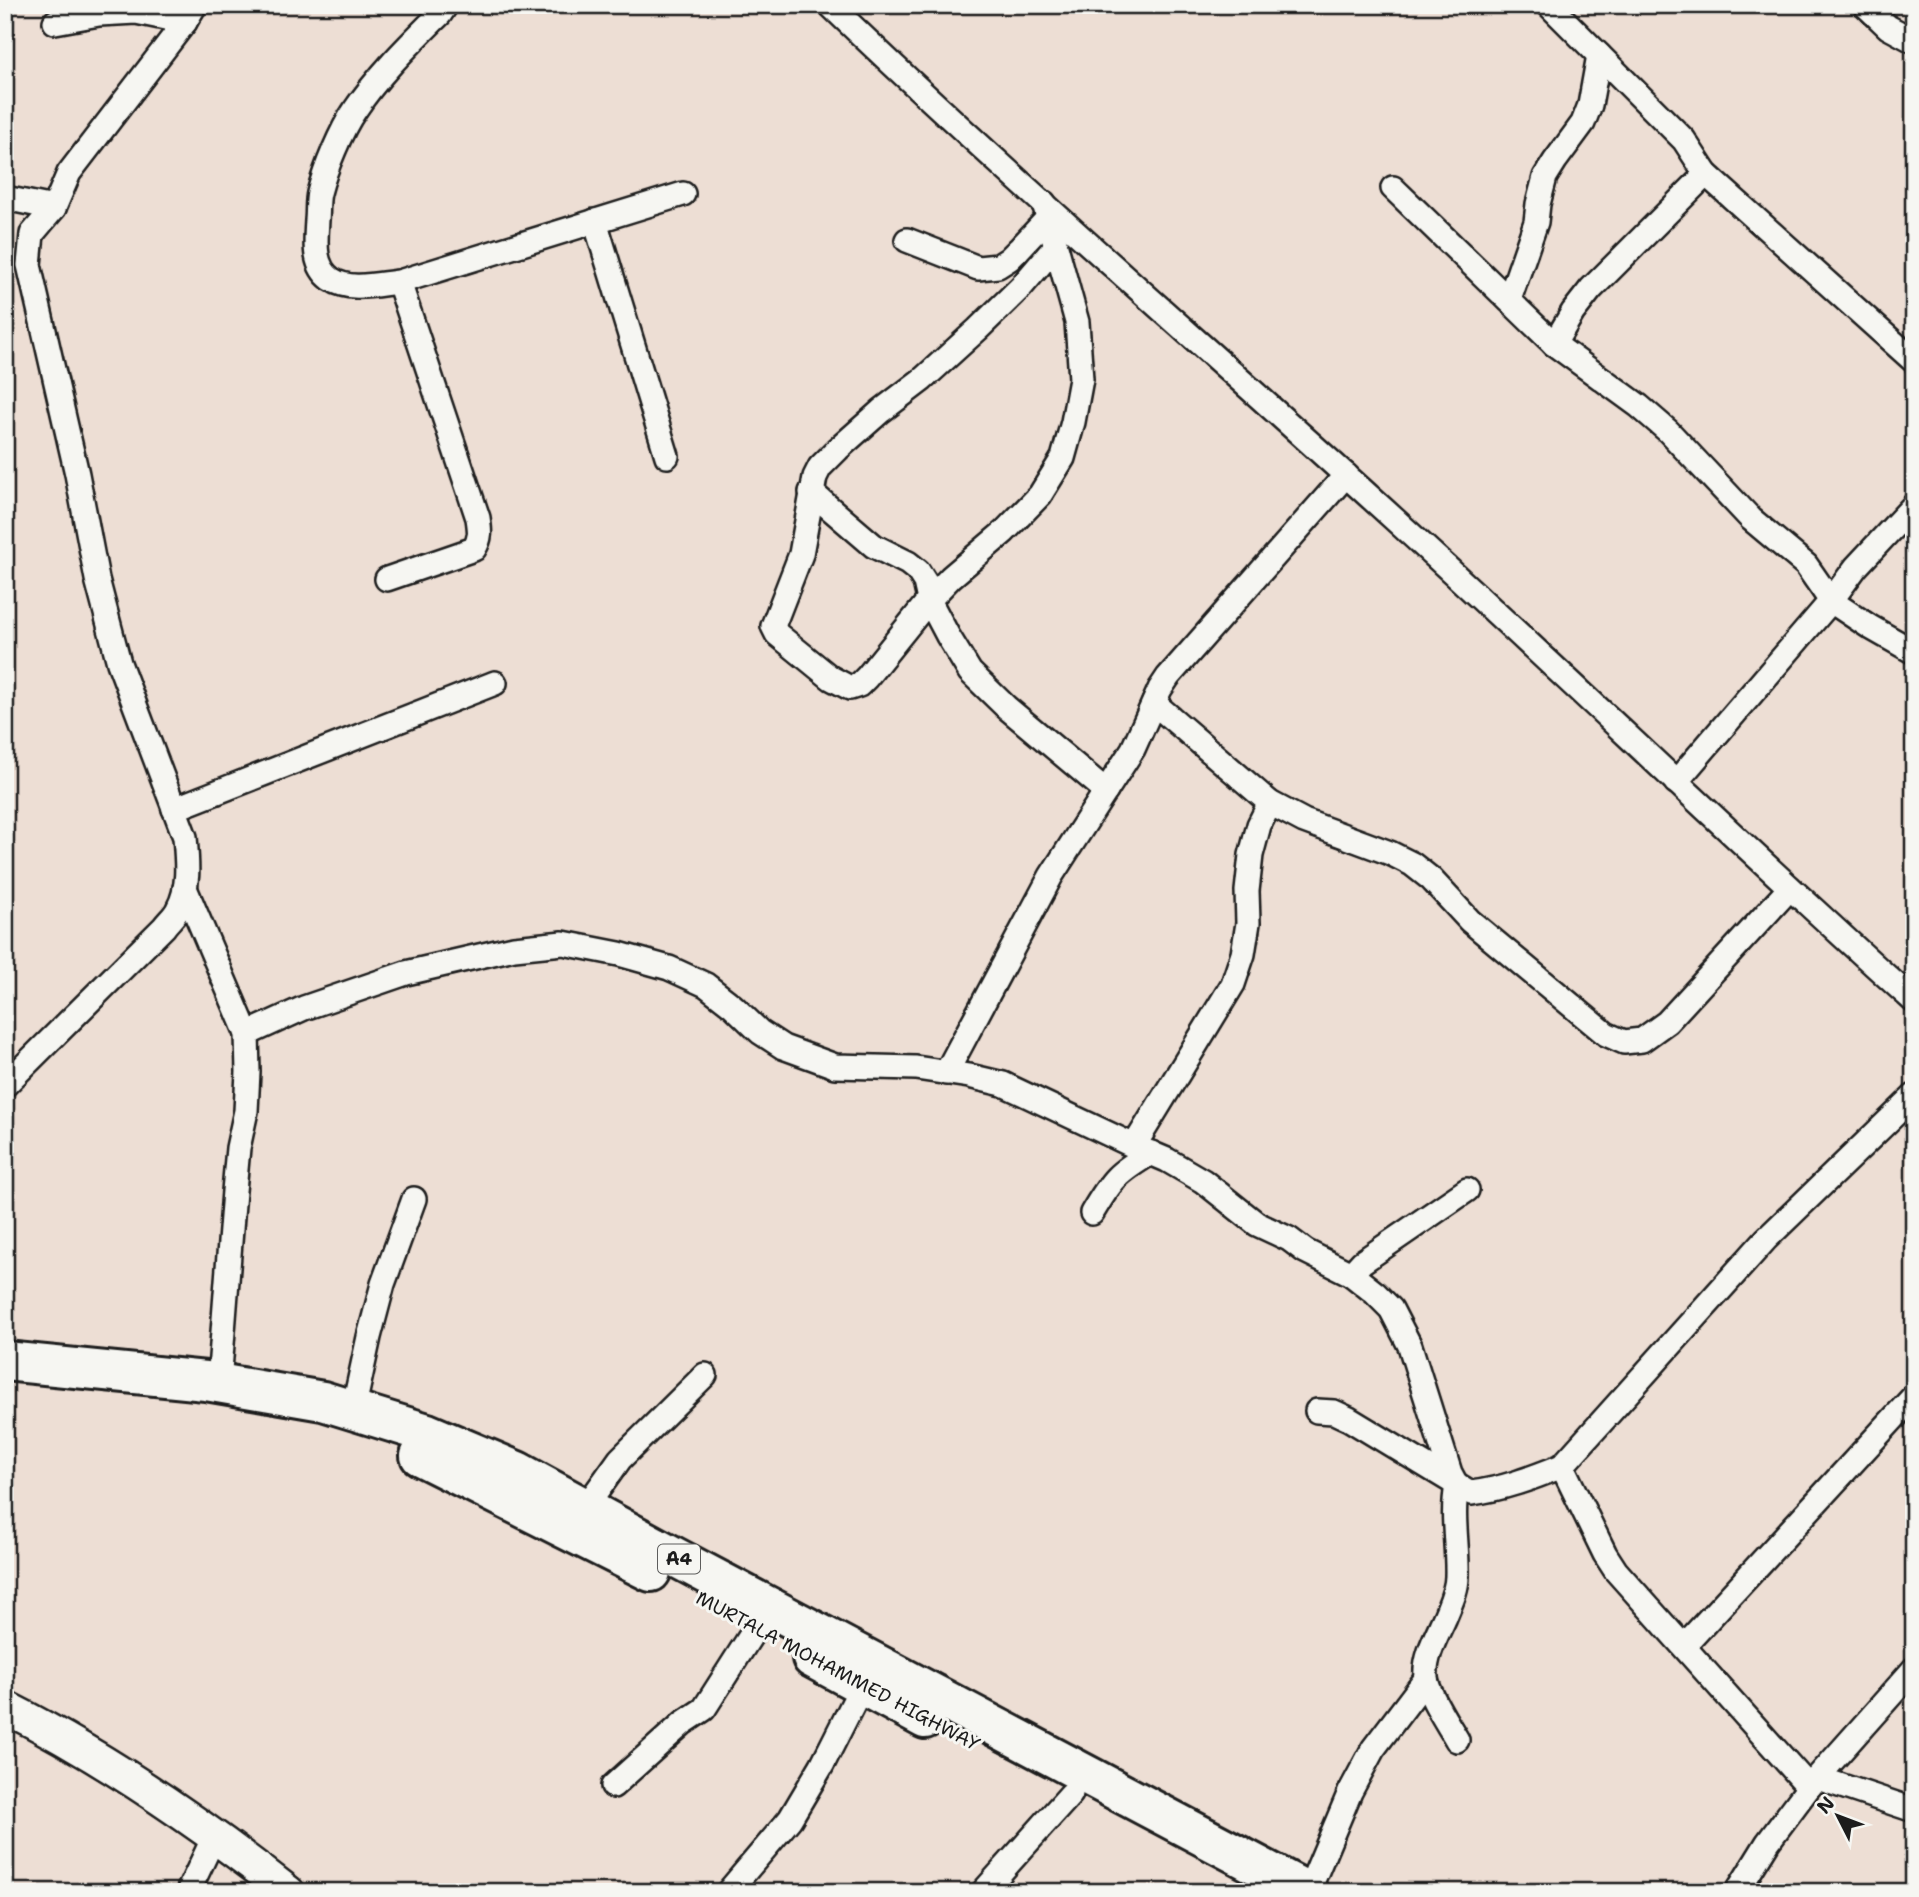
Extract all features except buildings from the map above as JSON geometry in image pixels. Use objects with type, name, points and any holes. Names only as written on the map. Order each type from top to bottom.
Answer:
[{"type":"highway","name":"A4","points":[[5,1362],[219,1383],[323,1401],[427,1433],[505,1465],[1308,1892]]},
{"type":"highway","name":"MURTALA MOHAMMED HIGHWAY","points":[[5,1385],[206,1406],[374,1440],[426,1458],[757,1626],[862,1686],[1255,1892]]},
{"type":"street","points":[[446,5],[371,87],[353,113],[335,148],[319,194],[316,246],[318,261],[331,279],[340,284],[362,287],[399,282],[683,194]]},
{"type":"street","points":[[830,5],[1046,210],[1346,475],[1914,1001]]},
{"type":"street","points":[[1549,5],[1684,141],[1706,174],[1914,361]]},
{"type":"street","points":[[1865,5],[1888,27],[1914,41]]},
{"type":"street","points":[[55,22],[99,14],[190,14]]},
{"type":"street","points":[[5,1085],[164,927],[178,910],[185,888],[188,865],[185,837],[119,663],[97,579],[77,474],[29,265],[32,234],[54,208],[69,173],[190,14]]},
{"type":"street","points":[[1509,300],[1536,222],[1545,177],[1583,123],[1590,105],[1599,55]]},
{"type":"street","points":[[1554,344],[1591,289],[1706,174]]},
{"type":"street","points":[[1393,188],[1554,344],[1639,406],[1668,431],[1751,519],[1806,565],[1831,601],[1914,652]]},
{"type":"street","points":[[5,198],[54,208]]},
{"type":"street","points":[[907,240],[978,268],[998,266],[1020,249],[1046,210]]},
{"type":"street","points":[[1046,210],[1056,246],[1077,322],[1081,379],[1063,457],[1040,495],[1004,532],[951,577],[867,677],[859,685],[850,688],[831,678],[777,634],[774,626],[801,554],[815,477],[829,458],[978,329],[1021,287],[1056,246]]},
{"type":"street","points":[[594,220],[667,456]]},
{"type":"street","points":[[387,579],[474,549],[479,542],[480,532],[478,518],[399,282]]},
{"type":"street","points":[[946,1073],[1051,876],[1133,748],[1168,677],[1346,475]]},
{"type":"street","points":[[811,492],[874,546],[918,571],[925,582],[929,600],[970,672],[1006,707],[1106,791]]},
{"type":"street","points":[[1676,782],[1831,601],[1856,567],[1914,505]]},
{"type":"street","points":[[174,809],[495,682]]},
{"type":"street","points":[[1154,703],[1270,803],[1304,821],[1412,864],[1431,879],[1481,930],[1606,1034],[1624,1042],[1642,1040],[1667,1022],[1790,888]]},
{"type":"street","points":[[1092,1213],[1111,1182],[1142,1150],[1233,984],[1244,954],[1251,855],[1259,825],[1270,803]]},
{"type":"street","points":[[185,888],[247,1034],[246,1111],[238,1148],[219,1383]]},
{"type":"street","points":[[247,1034],[304,1008],[406,973],[514,948],[563,943],[619,954],[669,968],[706,985],[760,1032],[783,1047],[835,1066],[916,1068],[1003,1084],[1167,1160],[1203,1181],[1257,1224],[1351,1274],[1375,1293],[1391,1309],[1410,1346],[1450,1472],[1457,1486],[1453,1517],[1457,1577],[1455,1593],[1429,1656],[1426,1679],[1435,1702],[1457,1740]]},
{"type":"street","points":[[1317,1411],[1334,1412],[1349,1419],[1471,1493],[1493,1491],[1562,1466],[1766,1239],[1914,1096]]},
{"type":"street","points":[[1351,1274],[1362,1262],[1467,1190]]},
{"type":"street","points":[[354,1411],[383,1284],[414,1199]]},
{"type":"street","points":[[585,1507],[620,1458],[705,1374]]},
{"type":"street","points":[[1684,1646],[1914,1396]]},
{"type":"street","points":[[1562,1466],[1616,1571],[1813,1783],[1914,1810]]},
{"type":"street","points":[[613,1786],[683,1723],[704,1709],[757,1626]]},
{"type":"street","points":[[1737,1892],[1768,1842],[1813,1783],[1914,1669]]},
{"type":"street","points":[[1308,1892],[1350,1792],[1373,1749],[1426,1679]]},
{"type":"street","points":[[728,1892],[790,1819],[822,1765],[862,1686]]},
{"type":"street","points":[[5,1707],[109,1765],[288,1892]]},
{"type":"street","points":[[983,1892],[1071,1794]]},
{"type":"street","points":[[188,1892],[214,1837]]}]
